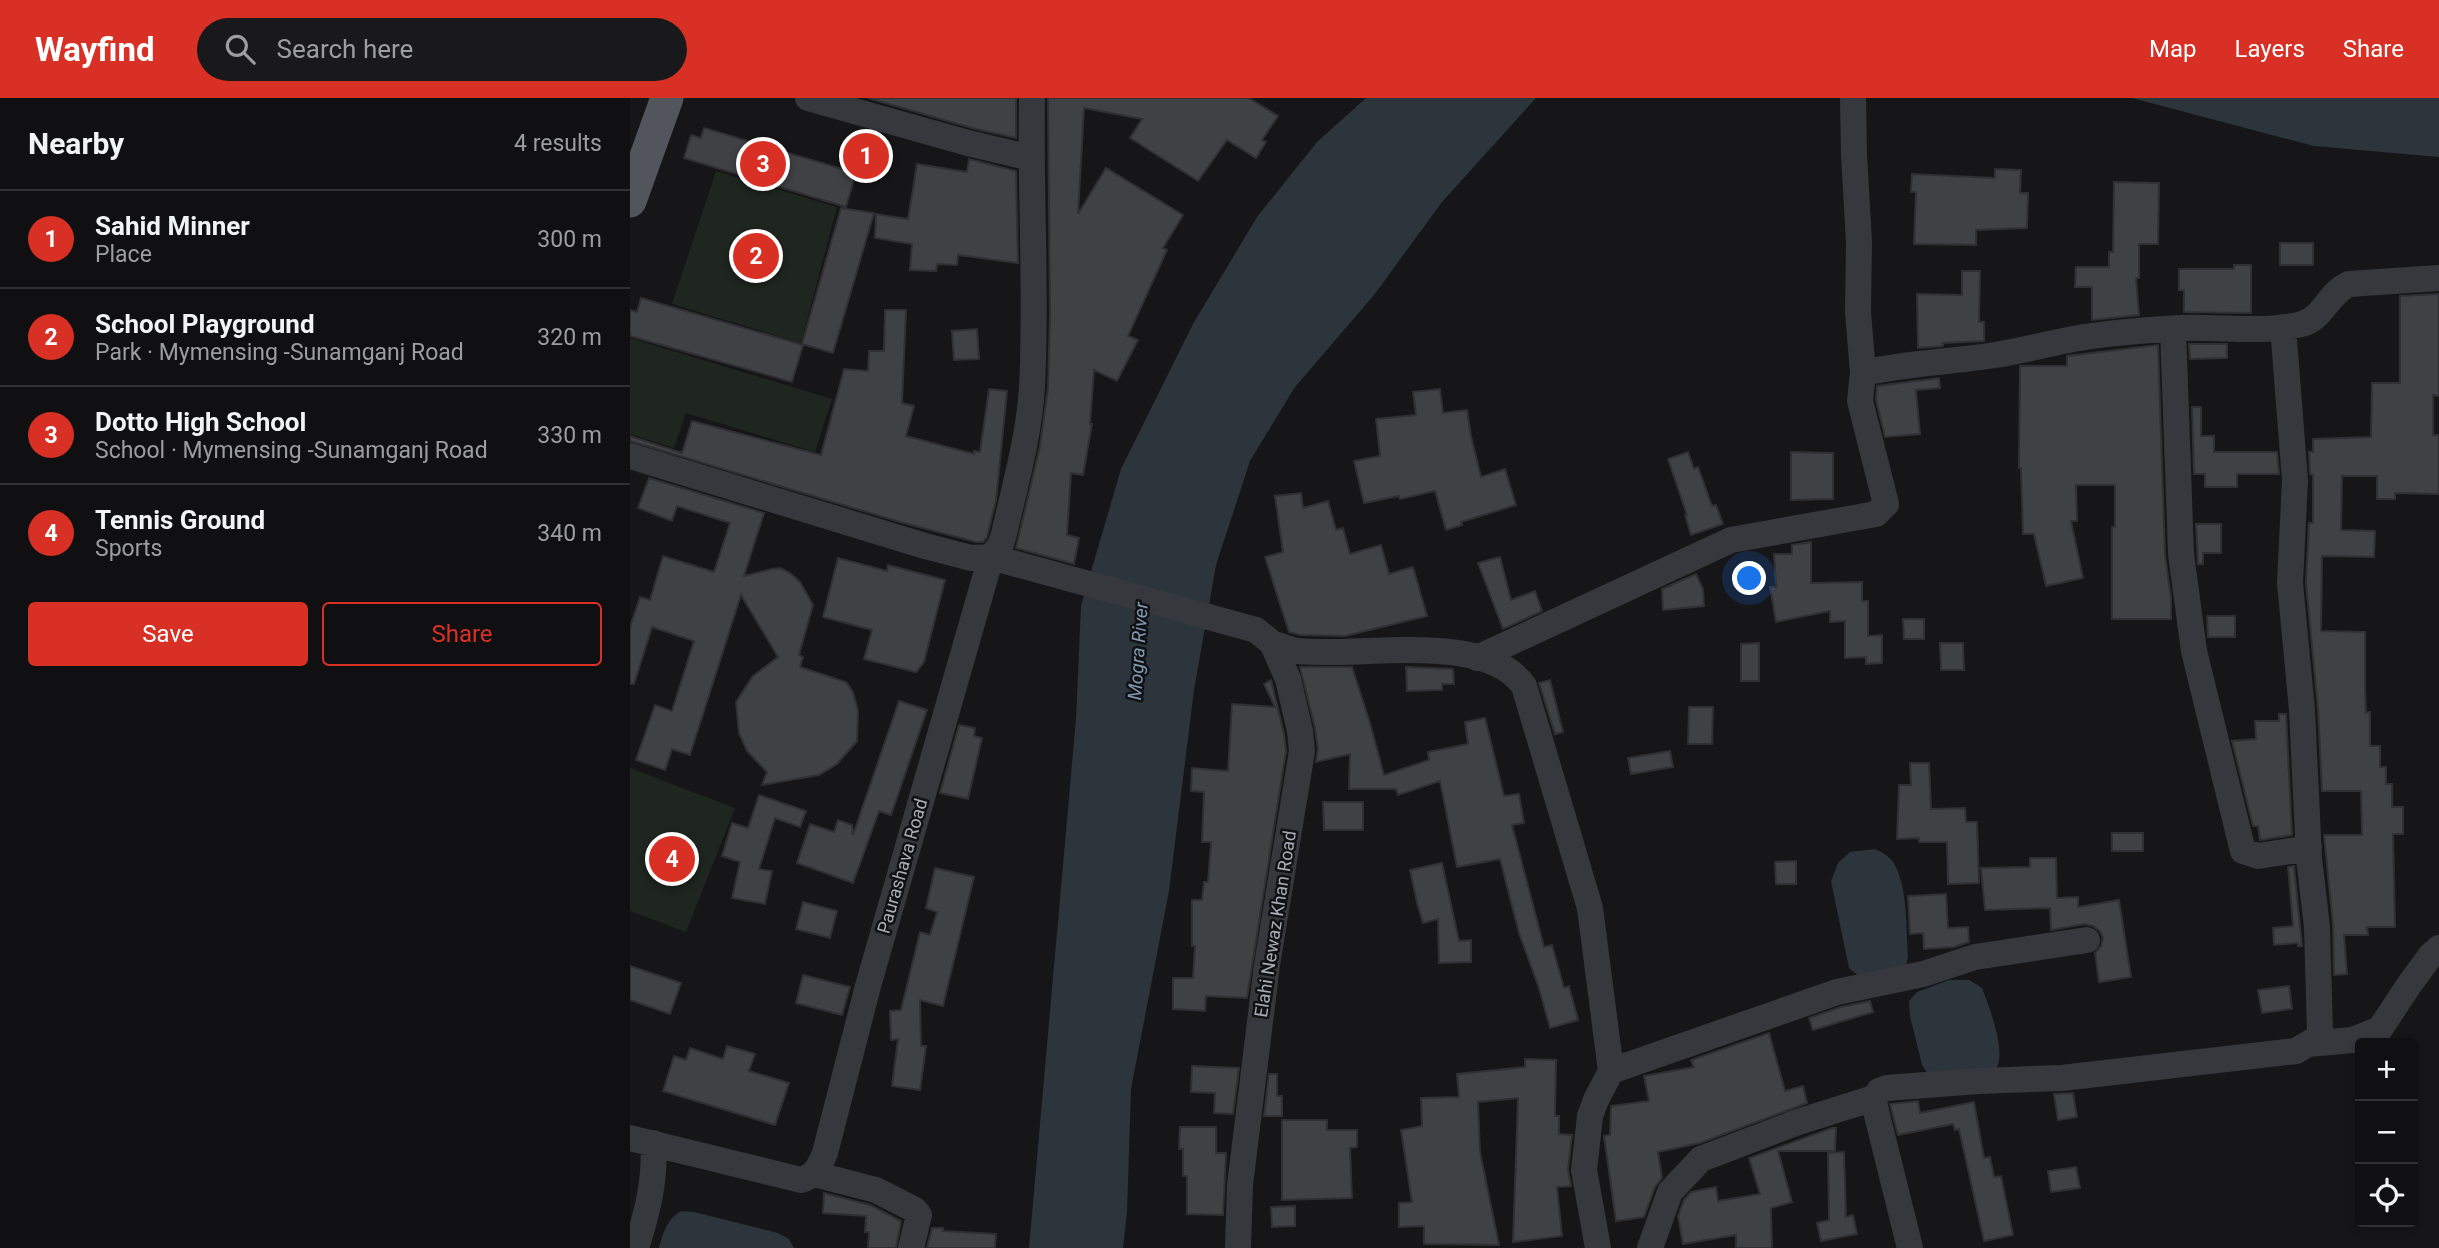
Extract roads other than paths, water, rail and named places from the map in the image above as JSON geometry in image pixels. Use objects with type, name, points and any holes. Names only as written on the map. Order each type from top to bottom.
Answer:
[{"type":"main road","points":[[630,201],[667,98]]},
{"type":"street","points":[[808,98],[1031,158]]},
{"type":"street","name":"Paurashava Road","points":[[814,1174],[825,1153],[868,986],[991,557],[1001,544],[1004,534],[1027,430],[1032,388],[1034,263],[1032,98]]},
{"type":"street","points":[[1477,657],[1731,540],[1876,514],[1886,504],[1860,401],[1863,373],[1858,312],[1859,242],[1853,98]]},
{"type":"street","points":[[1863,373],[1888,367],[1996,355],[2075,339],[2174,329],[2283,327],[2305,324],[2315,318],[2338,289],[2349,284],[2439,278]]},
{"type":"street","points":[[1650,1248],[1670,1192],[1701,1159],[1798,1122],[1874,1098],[1879,1091],[1886,1088],[2062,1078],[2295,1051],[2316,1039],[2320,1033],[2317,927],[2290,583],[2295,480],[2283,327]]},
{"type":"street","points":[[2174,329],[2181,554],[2194,651],[2240,839],[2244,851],[2258,856],[2309,848]]},
{"type":"street","points":[[630,456],[925,546],[971,558],[991,557],[1240,625],[1256,630],[1272,643],[1294,650],[1431,650],[1477,657],[1505,667],[1516,675],[1524,685],[1590,908],[1611,1071],[1590,1116],[1584,1170],[1598,1248]]},
{"type":"street","name":"Elahi Newaz Khan Road","points":[[1238,1248],[1240,1185],[1267,965],[1302,751],[1288,679],[1272,643]]},
{"type":"street","points":[[1611,1071],[1837,992],[1889,982],[1975,957],[2087,940]]},
{"type":"street","points":[[2309,1044],[2352,1040],[2381,1029],[2409,985],[2439,948]]},
{"type":"street","points":[[1874,1098],[1910,1248]]},
{"type":"street","points":[[641,1141],[801,1180],[814,1174],[876,1189],[915,1210],[919,1215],[911,1248]]},
{"type":"street","points":[[636,1248],[652,1186],[654,1164],[641,1141]]},
{"type":"water","name":"Mogra River","points":[[1366,98],[1536,98],[1442,202],[1374,295],[1295,387],[1250,461],[1216,565],[1194,690],[1169,891],[1131,1089],[1127,1212],[1123,1248],[1029,1248],[1076,719],[1081,606],[1121,469],[1193,324],[1257,217],[1317,142]]},
{"type":"water","points":[[2132,98],[2439,98],[2439,157],[2314,146]]},
{"type":"water","points":[[1874,849],[1892,861],[1900,877],[1906,911],[1908,957],[1906,966],[1859,976],[1849,968],[1831,881],[1838,863],[1850,852]]},
{"type":"water","points":[[1949,980],[1969,980],[1982,988],[1998,1041],[1999,1061],[1996,1069],[1930,1077],[1922,1065],[1909,1001],[1917,992]]},
{"type":"water","points":[[681,1211],[778,1233],[789,1239],[794,1248],[659,1248],[669,1222]]},
{"type":"place","name":"Sahid Minner","points":[[866,156]]},
{"type":"place","name":"Dotto High School","points":[[763,164]]},
{"type":"place","name":"School Playground","points":[[756,256]]},
{"type":"place","name":"Tennis Ground","points":[[672,859]]}]
